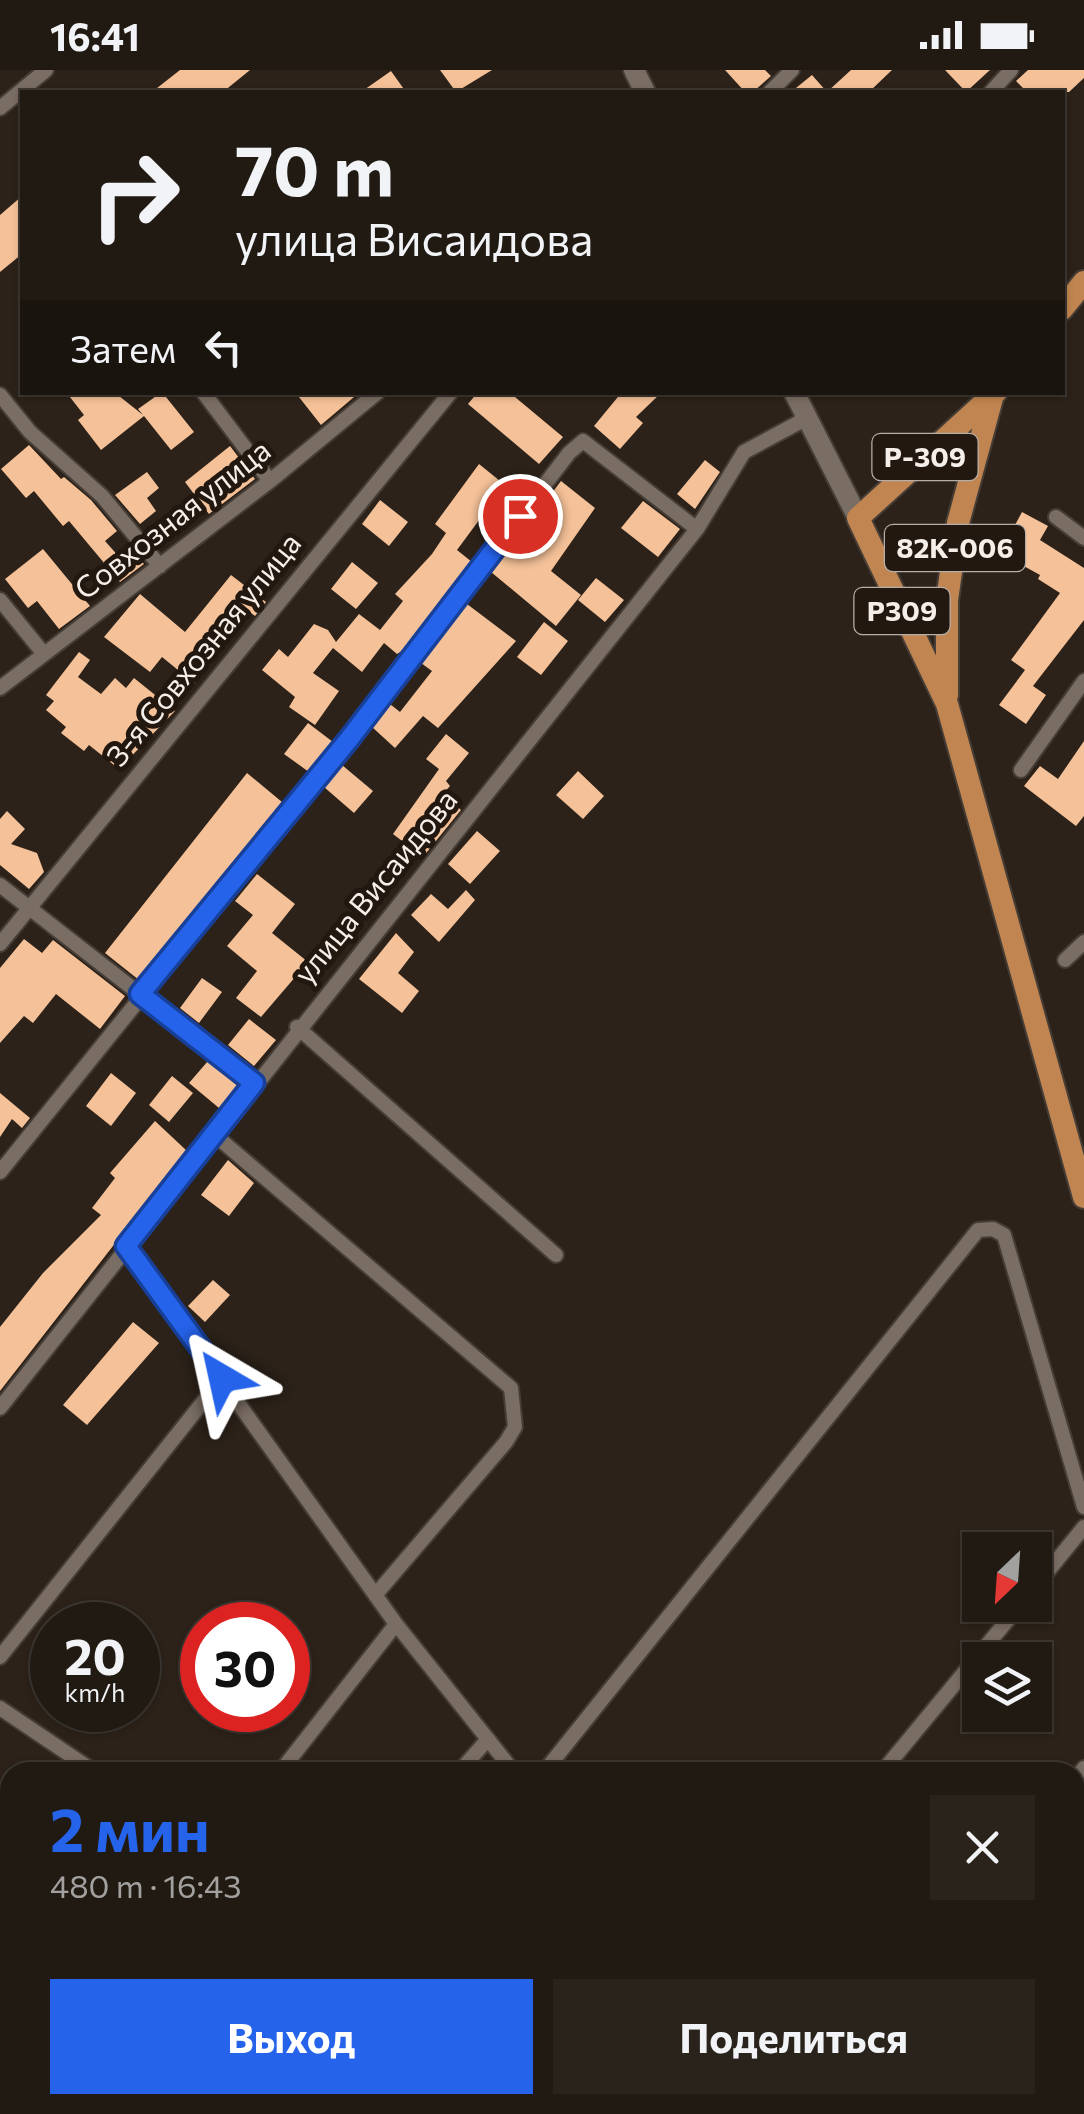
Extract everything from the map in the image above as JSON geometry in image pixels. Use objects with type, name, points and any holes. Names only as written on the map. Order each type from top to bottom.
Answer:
[{"type":"main road","points":[[1065,305],[1084,282]]},
{"type":"main road","points":[[795,395],[858,518]]},
{"type":"main road","name":"Р-309","points":[[858,518],[993,395]]},
{"type":"main road","name":"82К-006","points":[[994,395],[958,523],[947,600],[947,704],[1084,1198]]},
{"type":"main road","name":"Р309","points":[[858,518],[947,704]]},
{"type":"street","points":[[22,90],[46,70]]},
{"type":"street","points":[[772,90],[792,70]]},
{"type":"street","points":[[993,90],[1012,70]]},
{"type":"street","points":[[0,108],[20,91]]},
{"type":"street","points":[[0,395],[30,432],[102,496],[160,566]]},
{"type":"street","points":[[204,395],[270,482]]},
{"type":"street","name":"Совхозная улица","points":[[0,688],[270,482],[374,395]]},
{"type":"street","name":"3-я Совхозная улица","points":[[0,944],[449,395]]},
{"type":"street","name":"улица Висаидова","points":[[0,1408],[216,1136],[297,1027],[697,529],[744,452],[806,418]]},
{"type":"street","points":[[0,1172],[350,738],[569,452],[582,441],[697,529]]},
{"type":"street","points":[[1056,517],[1084,538]]},
{"type":"street","points":[[0,600],[44,654]]},
{"type":"street","points":[[1021,770],[1084,681]]},
{"type":"street","points":[[0,885],[254,1083]]},
{"type":"street","points":[[1065,960],[1084,942]]},
{"type":"street","points":[[297,1027],[556,1255]]},
{"type":"street","points":[[216,1136],[510,1388],[515,1427],[506,1442],[377,1593]]},
{"type":"street","points":[[552,1762],[978,1230],[993,1228],[1004,1234],[1084,1508]]},
{"type":"street","points":[[126,1246],[396,1624],[506,1762]]},
{"type":"street","points":[[0,1657],[222,1378]]},
{"type":"street","points":[[1052,1566],[1084,1527]]},
{"type":"street","points":[[890,1762],[1006,1622]]},
{"type":"street","points":[[288,1762],[396,1624]]},
{"type":"street","points":[[0,1708],[74,1762]]},
{"type":"street","points":[[468,1762],[488,1738]]},
{"type":"building","points":[[180,70],[250,70],[225,90],[155,90]]},
{"type":"building","points":[[440,70],[492,70],[459,90],[455,90]]},
{"type":"building","points":[[725,70],[765,70],[771,76],[755,90],[743,90]]},
{"type":"building","points":[[851,70],[892,70],[871,90],[829,90]]},
{"type":"building","points":[[945,70],[990,70],[968,90]]},
{"type":"building","points":[[1028,70],[1084,70],[1084,78],[1069,92],[1025,90],[1016,81]]},
{"type":"building","points":[[391,71],[405,90],[364,90]]},
{"type":"building","points":[[812,75],[825,90],[793,90]]},
{"type":"building","points":[[20,198],[20,256],[0,272],[0,215]]},
{"type":"building","points":[[68,395],[118,395],[143,415],[138,409],[158,395],[164,395],[194,432],[171,450],[144,416],[101,450],[78,420],[84,415]]},
{"type":"building","points":[[297,395],[356,395],[321,425]]},
{"type":"building","points":[[476,395],[513,395],[563,437],[539,464],[468,404]]},
{"type":"building","points":[[620,395],[659,395],[636,417],[643,423],[620,449],[594,426]]},
{"type":"building","points":[[29,445],[61,479],[64,477],[91,500],[117,531],[105,541],[121,559],[133,550],[144,564],[120,582],[69,521],[63,526],[34,491],[26,498],[1,469]]},
{"type":"building","points":[[230,446],[255,479],[209,514],[185,482]]},
{"type":"building","points":[[705,460],[720,472],[695,509],[677,494]]},
{"type":"building","points":[[479,464],[505,485],[457,550],[472,562],[405,649],[397,654],[384,643],[362,672],[333,648],[313,673],[339,691],[315,725],[289,707],[295,697],[262,670],[279,649],[288,657],[314,624],[328,630],[336,642],[359,614],[380,630],[403,601],[395,594],[446,533],[435,524]]},
{"type":"building","points":[[147,472],[159,488],[147,498],[156,511],[140,524],[115,495]]},
{"type":"building","points":[[561,481],[595,508],[551,571],[581,595],[556,626],[491,572]]},
{"type":"building","points":[[380,500],[408,522],[389,546],[362,524]]},
{"type":"building","points":[[643,501],[680,529],[658,557],[621,528]]},
{"type":"building","points":[[1022,512],[1048,526],[1040,540],[1084,568],[1084,620],[1033,686],[1046,695],[1026,724],[999,705],[1025,670],[1011,660],[1060,593],[1038,579],[1040,575],[1000,553]]},
{"type":"building","points":[[43,549],[90,606],[59,629],[37,601],[28,608],[5,579]]},
{"type":"building","points":[[352,562],[378,583],[356,609],[331,589]]},
{"type":"building","points":[[231,575],[266,602],[255,616],[238,603],[214,632],[226,643],[194,683],[162,657],[150,672],[104,637],[140,594],[185,632]]},
{"type":"building","points":[[596,578],[624,600],[605,622],[578,600]]},
{"type":"building","points":[[467,604],[516,641],[438,728],[423,716],[395,748],[372,727],[390,704],[400,712],[432,671],[421,663]]},
{"type":"building","points":[[544,622],[568,641],[541,675],[517,657]]},
{"type":"building","points":[[79,652],[90,660],[78,677],[101,694],[115,678],[126,688],[134,678],[175,711],[119,769],[89,745],[84,751],[61,733],[66,727],[46,710],[54,701],[46,695]]},
{"type":"building","points":[[308,723],[333,742],[309,772],[284,754]]},
{"type":"building","points":[[446,734],[469,753],[446,781],[450,786],[443,794],[461,810],[423,857],[393,834],[439,769],[426,759]]},
{"type":"building","points":[[1084,741],[1084,816],[1076,826],[1024,786],[1040,766],[1058,779]]},
{"type":"building","points":[[342,765],[373,791],[354,813],[324,787]]},
{"type":"building","points":[[578,771],[604,796],[583,819],[556,795]]},
{"type":"building","points":[[247,773],[282,802],[139,980],[105,953]]},
{"type":"building","points":[[7,811],[25,829],[11,844],[37,853],[44,872],[29,889],[0,865],[0,819]]},
{"type":"building","points":[[477,831],[500,851],[470,884],[448,864]]},
{"type":"building","points":[[257,874],[295,904],[272,933],[308,962],[261,1017],[236,998],[257,971],[227,946],[253,915],[235,901]]},
{"type":"building","points":[[466,890],[475,900],[439,942],[411,915],[431,894],[448,909]]},
{"type":"building","points":[[396,933],[414,952],[398,973],[419,991],[402,1013],[359,979]]},
{"type":"building","points":[[24,939],[42,953],[53,940],[125,996],[100,1029],[56,994],[33,1023],[24,1016],[0,1043],[0,968]]},
{"type":"building","points":[[202,978],[222,992],[199,1023],[180,1008]]},
{"type":"building","points":[[249,1019],[276,1040],[254,1066],[228,1045]]},
{"type":"building","points":[[208,1061],[238,1086],[219,1108],[189,1083]]},
{"type":"building","points":[[111,1073],[136,1093],[111,1126],[86,1106]]},
{"type":"building","points":[[172,1076],[193,1093],[169,1122],[149,1105]]},
{"type":"building","points":[[0,1093],[30,1118],[22,1128],[12,1119],[0,1137]]},
{"type":"building","points":[[155,1121],[187,1151],[0,1391],[0,1327],[43,1273],[101,1215],[92,1208],[115,1178],[110,1173]]},
{"type":"building","points":[[228,1160],[254,1183],[229,1216],[201,1195]]},
{"type":"building","points":[[213,1280],[230,1295],[205,1322],[188,1306]]},
{"type":"building","points":[[133,1322],[159,1343],[87,1425],[63,1405]]},
{"type":"route","points":[[222,1378],[126,1246],[254,1083],[140,994],[350,738],[520,516]]}]
